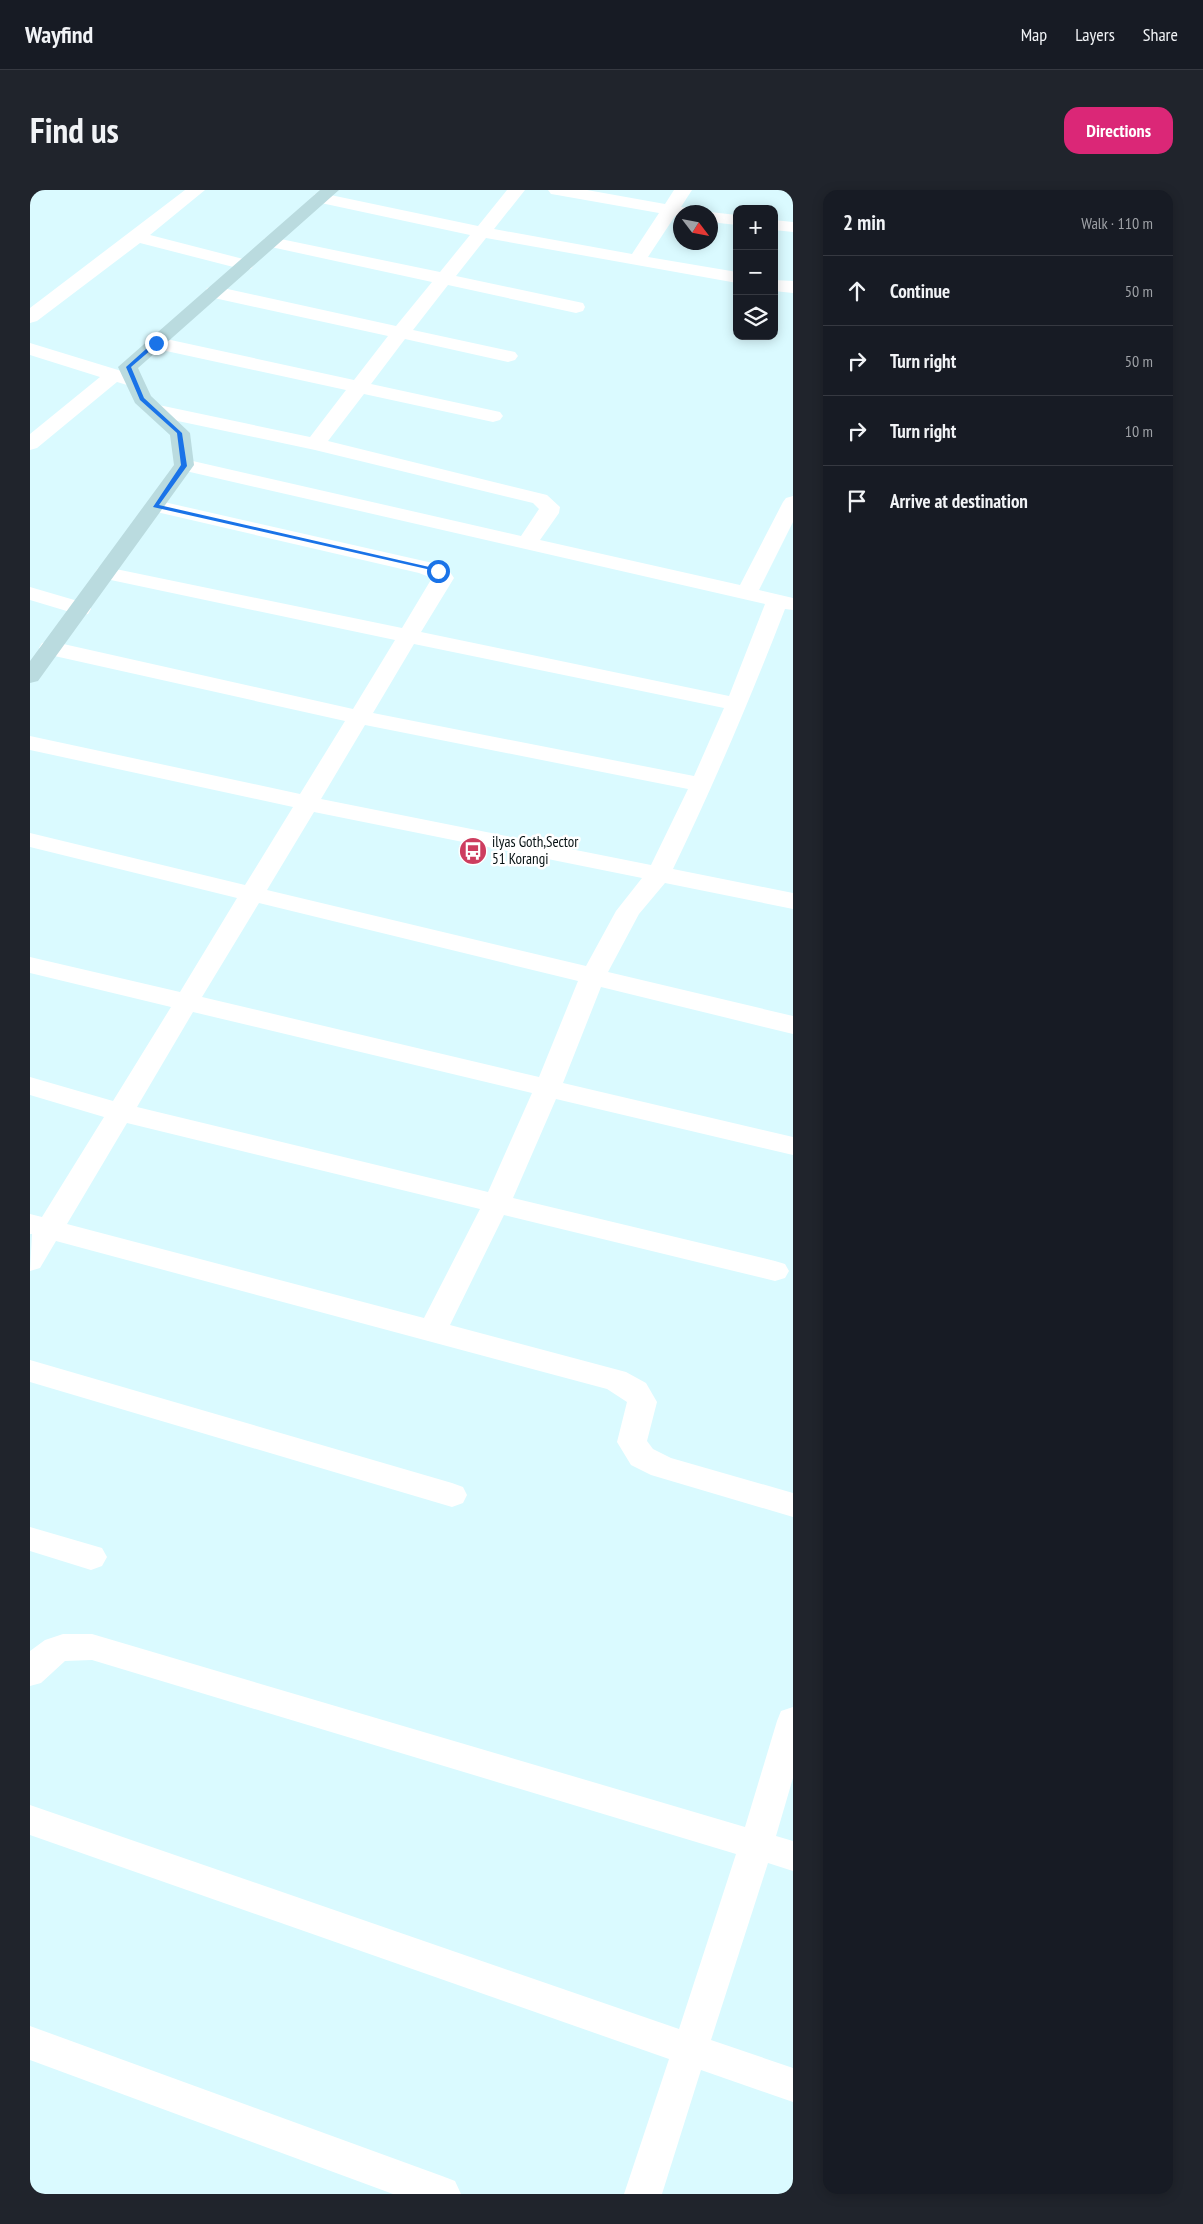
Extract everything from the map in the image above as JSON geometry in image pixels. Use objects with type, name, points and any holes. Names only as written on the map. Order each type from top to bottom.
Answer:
[{"type":"street","points":[[30,317],[196,190]]},
{"type":"street","points":[[315,444],[400,333],[516,190]]},
{"type":"street","points":[[557,190],[673,210]]},
{"type":"street","points":[[678,205],[683,190]]},
{"type":"street","points":[[30,676],[184,466],[180,433],[142,399],[128,367],[326,194],[482,232],[733,277]]},
{"type":"street","points":[[636,261],[673,215]]},
{"type":"street","points":[[718,218],[733,220]]},
{"type":"street","points":[[778,225],[793,227]]},
{"type":"street","points":[[137,237],[245,264]]},
{"type":"street","points":[[271,242],[576,307]]},
{"type":"street","points":[[778,285],[793,287]]},
{"type":"street","points":[[214,292],[508,356]]},
{"type":"street","points":[[156,343],[494,416]]},
{"type":"street","points":[[30,348],[134,381]]},
{"type":"street","points":[[30,444],[114,375]]},
{"type":"street","points":[[154,410],[315,444],[540,499],[550,507],[549,513],[526,544]]},
{"type":"street","points":[[30,421],[50,428]]},
{"type":"street","points":[[184,466],[785,602],[737,704],[702,785],[658,875],[628,911],[593,976],[548,1088],[496,1204],[433,1330]]},
{"type":"street","points":[[746,594],[793,502]]},
{"type":"street","points":[[30,1261],[40,1226],[119,1112],[443,578],[438,571],[155,506]]},
{"type":"street","points":[[106,573],[737,704]]},
{"type":"street","points":[[30,593],[80,609]]},
{"type":"street","points":[[50,648],[359,717],[702,785]]},
{"type":"street","points":[[30,743],[306,803],[793,902]]},
{"type":"street","points":[[30,840],[793,1024]]},
{"type":"street","points":[[30,965],[793,1146]]},
{"type":"street","points":[[30,1086],[119,1112],[775,1271]]},
{"type":"street","points":[[40,1226],[616,1380],[636,1391],[642,1402],[632,1442],[642,1457],[662,1467],[793,1505]]},
{"type":"street","points":[[30,1371],[452,1496]]},
{"type":"street","points":[[30,1539],[91,1557]]},
{"type":"street","points":[[30,1673],[46,1654],[65,1646],[92,1647],[757,1843],[793,1856]]},
{"type":"street","points":[[642,2194],[757,1843],[793,1721]]},
{"type":"street","points":[[30,1820],[793,2085]]},
{"type":"street","points":[[30,2043],[442,2194]]},
{"type":"place","name":"ilyas Goth,Sector 51 Korangi","points":[[473,851]]},
{"type":"route","points":[[156,343],[128,367],[142,399],[180,433],[184,466],[155,506],[438,571]]}]
